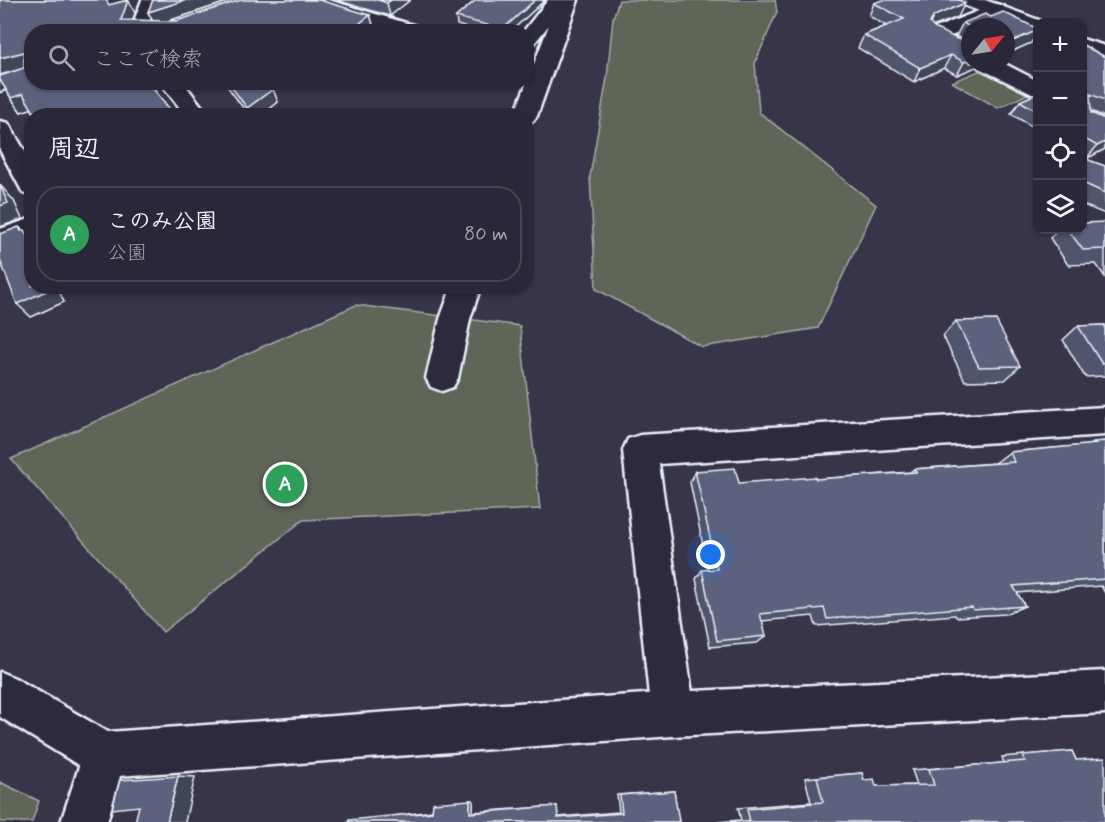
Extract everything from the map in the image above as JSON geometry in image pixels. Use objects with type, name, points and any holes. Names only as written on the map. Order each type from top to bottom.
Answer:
[{"type":"street","points":[[143,24],[152,0]]},
{"type":"street","points":[[307,0],[390,24]]},
{"type":"street","points":[[534,31],[558,0]]},
{"type":"street","points":[[528,108],[568,0]]},
{"type":"street","points":[[968,0],[1033,25]]},
{"type":"street","points":[[976,18],[996,10]]},
{"type":"street","points":[[961,24],[935,35],[961,49]]},
{"type":"street","points":[[1087,47],[1105,54]]},
{"type":"street","points":[[1004,72],[1033,87]]},
{"type":"street","points":[[0,84],[24,76]]},
{"type":"street","points":[[177,90],[192,108]]},
{"type":"street","points":[[0,128],[24,172]]},
{"type":"street","points":[[0,240],[24,230]]},
{"type":"street","points":[[442,378],[455,319],[463,294]]},
{"type":"street","points":[[673,714],[640,450],[1105,421]]},
{"type":"street","points":[[0,693],[104,755],[673,714],[1105,692]]},
{"type":"street","points":[[84,822],[104,755]]},
{"type":"green space","points":[[619,0],[775,0],[777,12],[755,63],[759,112],[876,205],[818,328],[702,347],[596,289],[590,176],[607,78],[613,18]]},
{"type":"green space","points":[[976,72],[994,72],[1032,92],[998,108],[952,82]]},
{"type":"green space","points":[[356,305],[520,326],[540,509],[303,520],[163,632],[11,459]]},
{"type":"green space","points":[[0,782],[39,801],[32,822],[0,822]]},
{"type":"building","points":[[0,0],[106,0],[109,5],[128,0],[121,20],[177,21],[241,0],[319,0],[370,15],[359,24],[24,24],[24,52],[0,58]]},
{"type":"building","points":[[153,0],[186,0],[148,12]]},
{"type":"building","points":[[476,0],[535,0],[508,24],[483,24],[456,17]]},
{"type":"building","points":[[882,0],[959,0],[965,3],[934,16],[930,23],[934,28],[961,41],[961,60],[951,55],[920,68],[864,35],[904,19],[874,3]]},
{"type":"building","points":[[1003,12],[1033,27],[1033,32],[1015,40],[1015,18],[975,18],[985,14],[991,17]]},
{"type":"building","points":[[1087,47],[1105,57],[1105,100],[1090,94],[1091,113],[1105,119],[1105,142],[1097,146],[1087,140]]},
{"type":"building","points":[[24,68],[24,90],[154,90],[169,108],[31,108],[23,94],[11,98],[0,76]]},
{"type":"building","points":[[234,90],[272,90],[247,108]]},
{"type":"building","points":[[1033,95],[1033,109],[1020,101]]},
{"type":"building","points":[[1087,159],[1105,166],[1105,193],[1087,185]]},
{"type":"building","points":[[0,185],[8,203],[0,206]]},
{"type":"building","points":[[1105,222],[1105,249],[1083,250],[1071,234],[1087,234],[1087,223]]},
{"type":"building","points":[[19,227],[21,231],[24,230],[24,294],[40,294],[17,304],[0,260],[0,234]]},
{"type":"building","points":[[996,320],[1020,366],[979,367],[956,321]]},
{"type":"building","points":[[1105,325],[1105,363],[1102,364],[1078,326]]},
{"type":"building","points":[[1105,441],[1105,579],[1013,586],[1025,606],[973,610],[972,607],[827,619],[824,608],[760,614],[766,636],[717,641],[702,570],[717,569],[695,471],[735,468],[739,483],[916,472],[914,469],[1014,462],[1010,452],[1096,444],[1095,442]]},
{"type":"building","points":[[1072,751],[1076,760],[1105,758],[1105,822],[750,822],[747,809],[823,802],[817,777],[862,773],[864,780],[874,779],[876,786],[934,785],[929,769],[1025,761],[1023,755]]},
{"type":"building","points":[[178,776],[167,822],[135,822],[139,806],[112,809],[120,780]]},
{"type":"building","points":[[674,791],[679,822],[348,822],[349,820],[432,812],[433,803],[470,800],[470,813],[557,806],[558,818],[622,813],[620,795]]},
{"type":"place","name":"このみ公園","points":[[285,484]]}]
